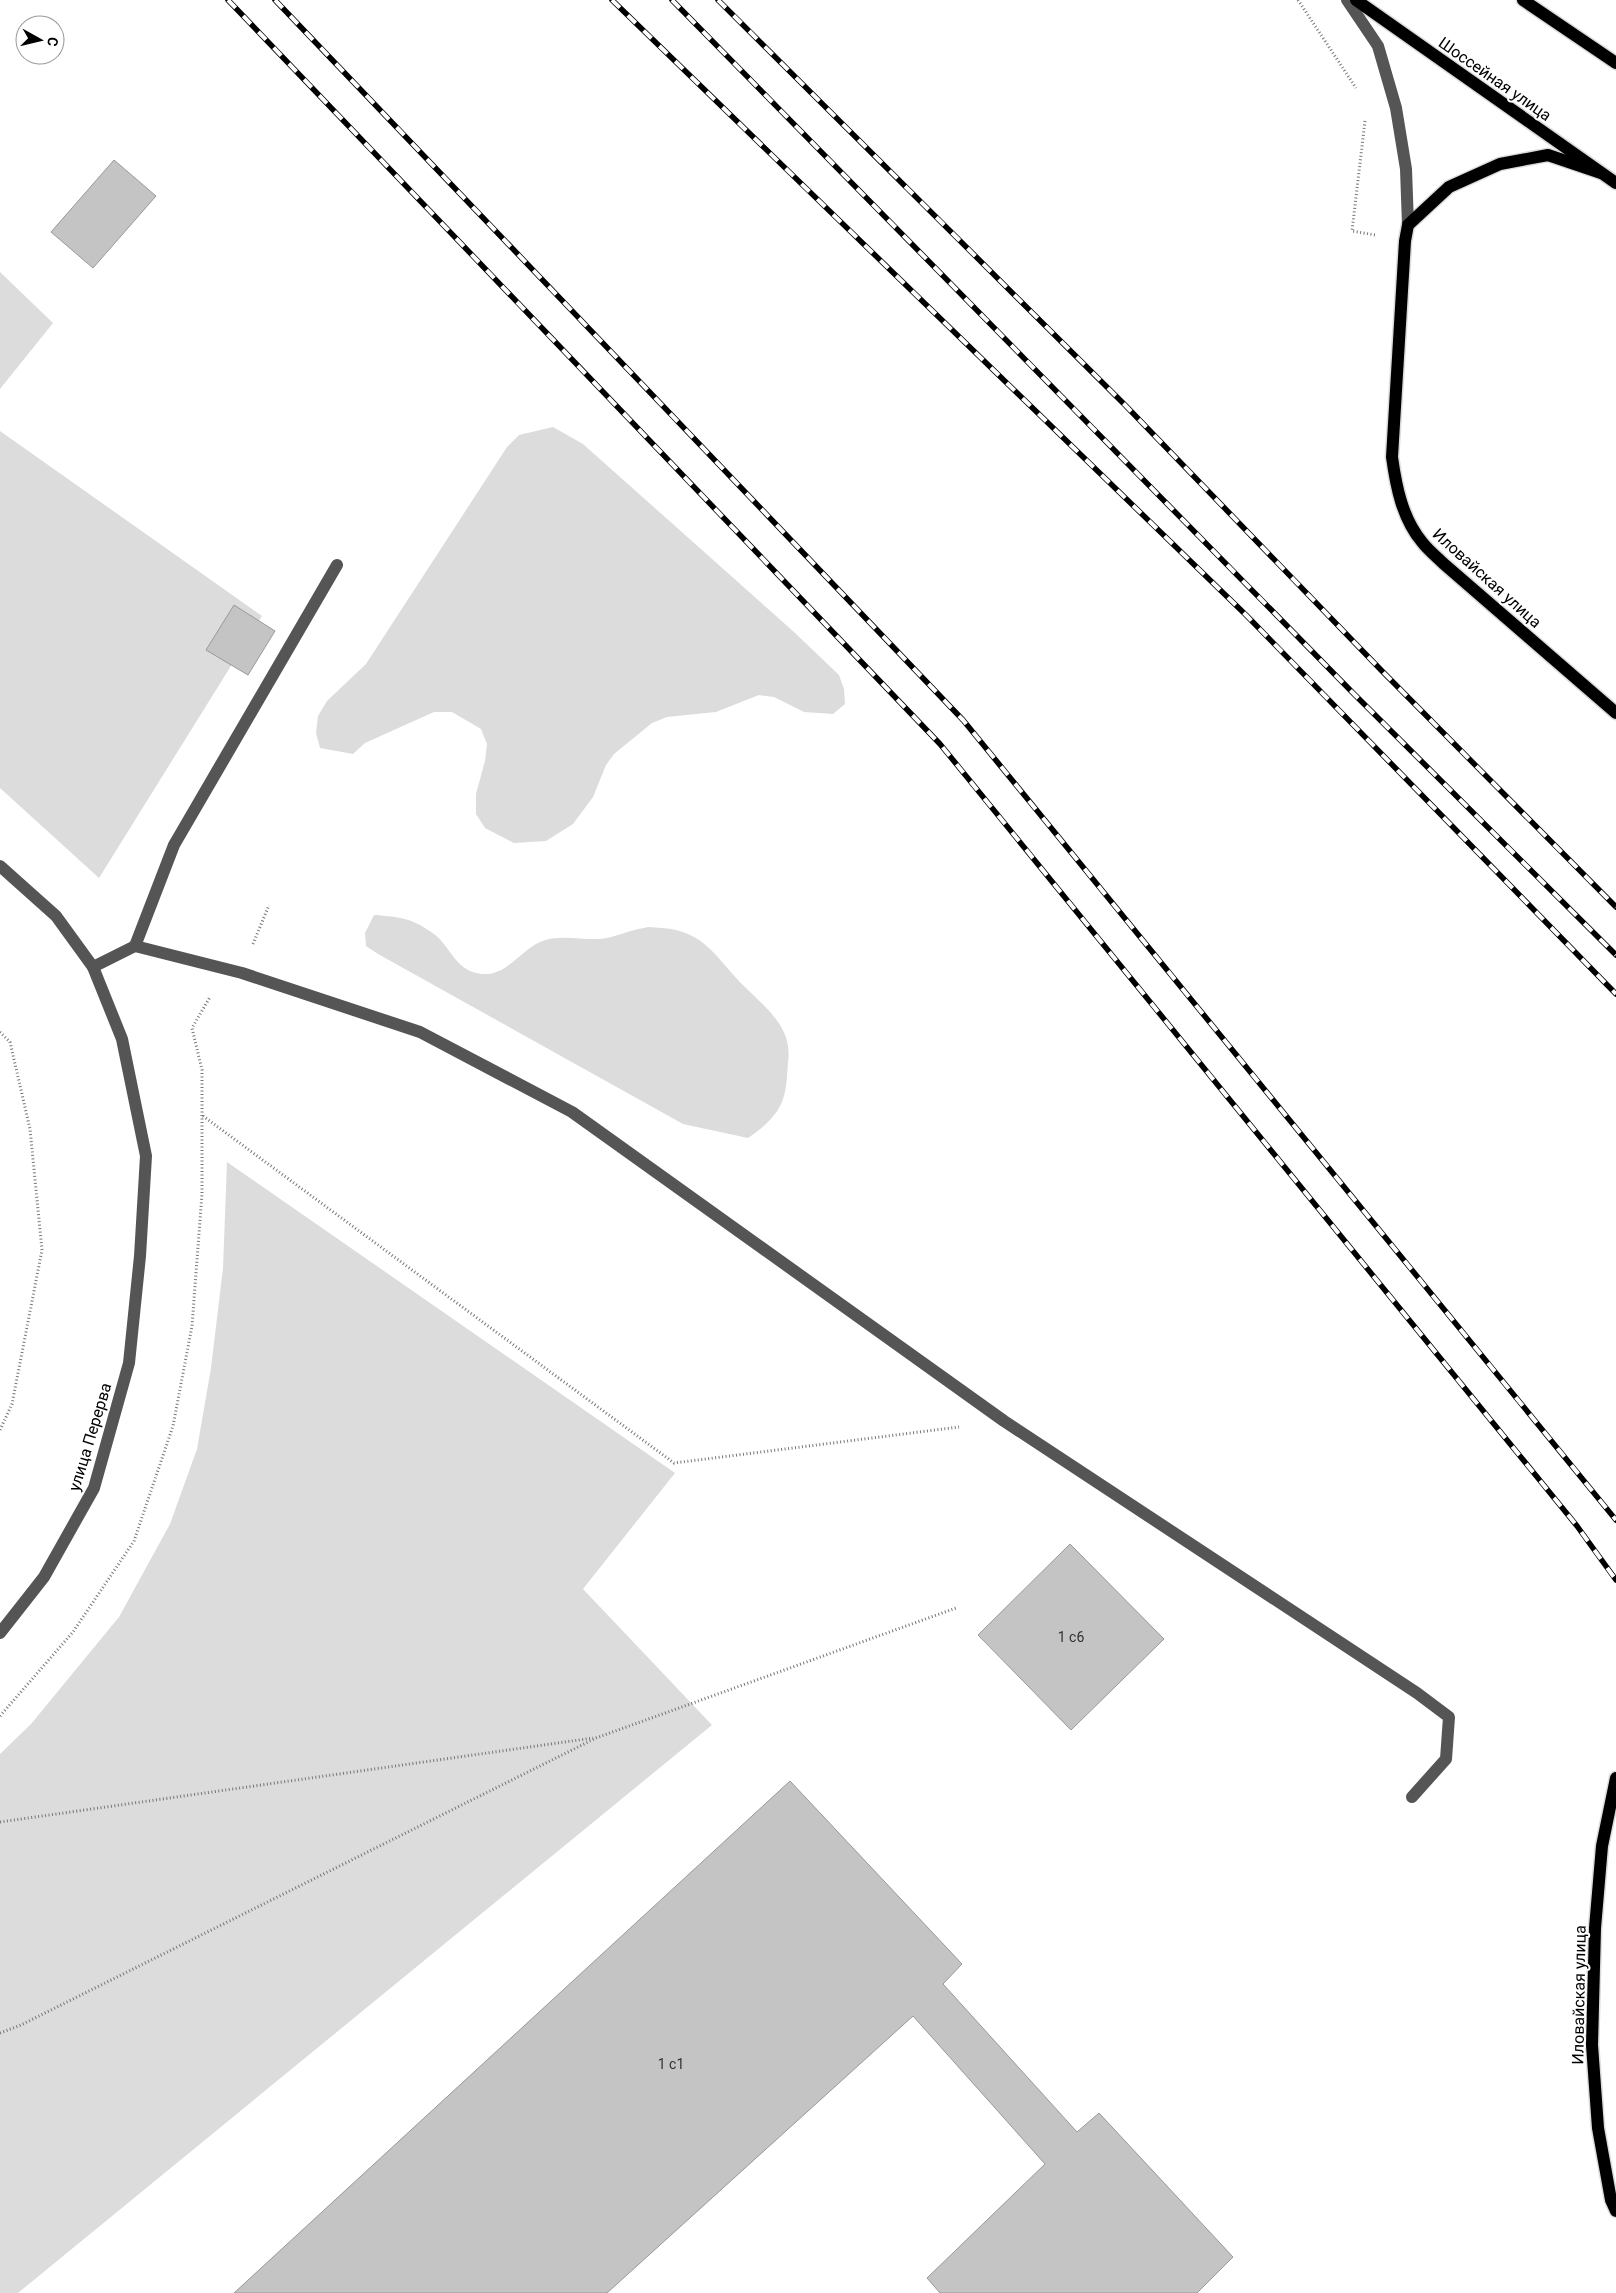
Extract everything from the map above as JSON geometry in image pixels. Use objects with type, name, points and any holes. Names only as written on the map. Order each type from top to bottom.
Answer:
[{"type":"main road","name":"Шоссейная улица","points":[[1356,0],[1616,183]]},
{"type":"main road","points":[[1523,0],[1616,63]]},
{"type":"main road","points":[[1408,226],[1449,187],[1500,164],[1548,155],[1601,173]]},
{"type":"main road","name":"Иловайская улица","points":[[1408,226],[1405,241],[1392,437],[1396,488],[1405,513],[1421,542],[1444,564],[1616,714]]},
{"type":"main road","name":"Иловайская улица","points":[[1616,1778],[1602,1846],[1595,1928],[1592,2045],[1598,2128],[1611,2200],[1616,2211]]},
{"type":"street","name":"Иловайская улица","points":[[1347,0],[1378,46],[1396,108],[1406,168],[1408,226]]},
{"type":"street","points":[[134,946],[174,845],[337,565]]},
{"type":"street","name":"улица Перерва","points":[[0,866],[56,916],[92,967],[122,1039],[146,1156],[140,1256],[129,1363],[94,1488],[44,1577],[0,1633]]},
{"type":"street","points":[[92,967],[134,946],[242,973],[420,1032],[572,1112],[1004,1421],[1417,1693],[1449,1717],[1446,1759],[1412,1797]]},
{"type":"path","points":[[1298,0],[1357,88]]},
{"type":"path","points":[[1352,231],[1366,114]]},
{"type":"path","points":[[0,1032],[10,1042],[30,1129],[42,1250],[12,1404],[0,1430]]},
{"type":"path","points":[[203,1116],[674,1463],[1004,1421]]},
{"type":"path","points":[[0,2034],[596,1738],[956,1608]]},
{"type":"path","points":[[0,1822],[596,1738]]},
{"type":"shaded area","points":[[0,272],[53,323],[0,389]]},
{"type":"shaded area","points":[[553,427],[583,444],[794,632],[839,675],[844,689],[845,704],[833,714],[804,712],[774,697],[759,695],[716,712],[667,717],[652,723],[614,754],[606,765],[593,797],[573,824],[546,841],[514,843],[485,828],[476,814],[476,794],[485,761],[487,744],[481,729],[452,712],[434,712],[365,743],[353,754],[320,748],[316,733],[318,716],[327,701],[366,664],[507,447],[519,435]]},
{"type":"shaded area","points":[[0,431],[262,616],[99,878],[0,788]]},
{"type":"shaded area","points":[[374,915],[412,921],[434,934],[460,964],[473,972],[482,974],[491,974],[498,971],[532,946],[554,938],[600,939],[648,927],[677,930],[690,935],[710,948],[735,977],[770,1011],[782,1029],[788,1050],[786,1086],[781,1105],[769,1121],[748,1138],[683,1124],[366,946],[365,933]]},
{"type":"shaded area","points":[[227,1162],[675,1473],[583,1589],[712,1725],[18,2293],[0,2293],[0,1754],[31,1724],[119,1617],[170,1524],[197,1449],[211,1368],[223,1268]]},
{"type":"building","points":[[114,160],[156,196],[93,268],[51,232]]},
{"type":"building","points":[[234,605],[275,631],[248,675],[206,650]]},
{"type":"building","points":[[1070,1544],[1164,1639],[1071,1730],[978,1635]]},
{"type":"building","points":[[790,1781],[962,1964],[943,1984],[1077,2132],[1099,2113],[1233,2257],[1197,2293],[940,2293],[927,2278],[1045,2164],[913,2016],[607,2293],[234,2293]]},
{"type":"railway","points":[[228,0],[940,744],[1577,1526],[1616,1580]]},
{"type":"railway","points":[[275,0],[963,720],[1616,1520]]},
{"type":"railway","points":[[612,0],[1246,615],[1616,994]]},
{"type":"railway","points":[[672,0],[1354,694],[1616,955]]},
{"type":"railway","points":[[718,0],[1125,405],[1381,670],[1616,907]]}]
